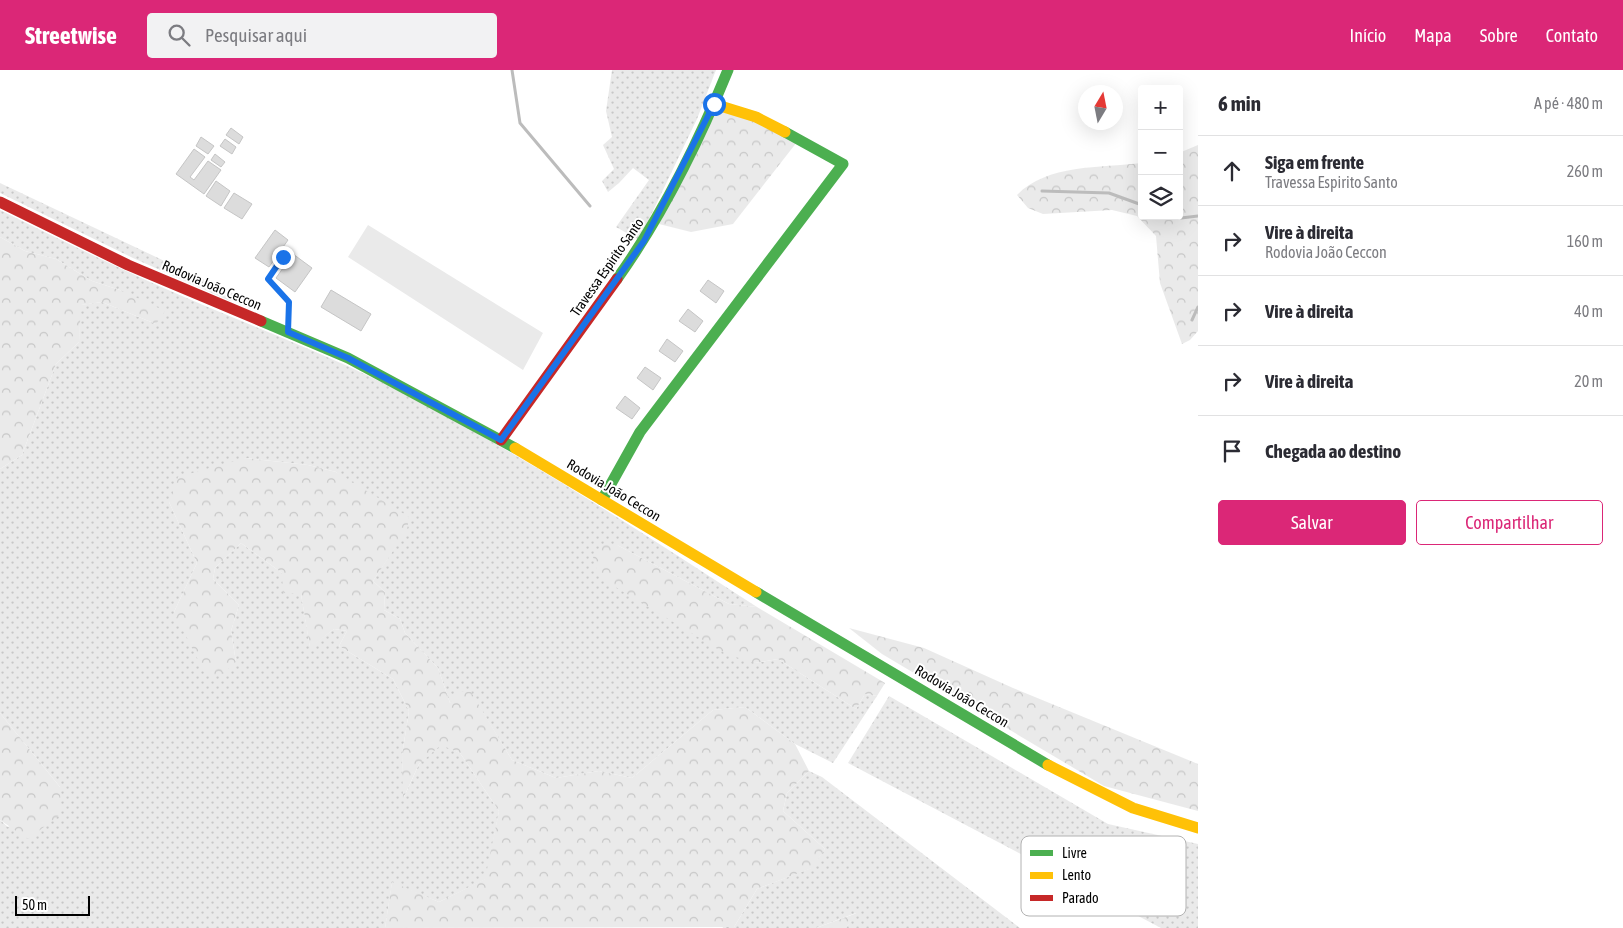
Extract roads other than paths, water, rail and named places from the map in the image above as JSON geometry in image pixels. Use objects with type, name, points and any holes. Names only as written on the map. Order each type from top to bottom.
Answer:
[{"type":"main road","name":"Travessa Espirito Santo","points":[[501,440],[644,241],[714,104],[728,70]]},
{"type":"main road","points":[[602,500],[640,432],[843,164],[756,117],[714,104]]},
{"type":"main road","name":"Rodovia João Ceccon","points":[[0,202],[136,269],[348,358],[501,440],[1061,773],[1133,808],[1198,828]]},
{"type":"lane","points":[[283,257],[268,279],[289,302],[288,332]]},
{"type":"waterway","points":[[512,70],[520,123],[590,206]]},
{"type":"waterway","points":[[1042,191],[1109,193],[1138,204]]},
{"type":"waterway","points":[[1183,218],[1198,216]]},
{"type":"waterway","points":[[1192,320],[1198,307]]}]
